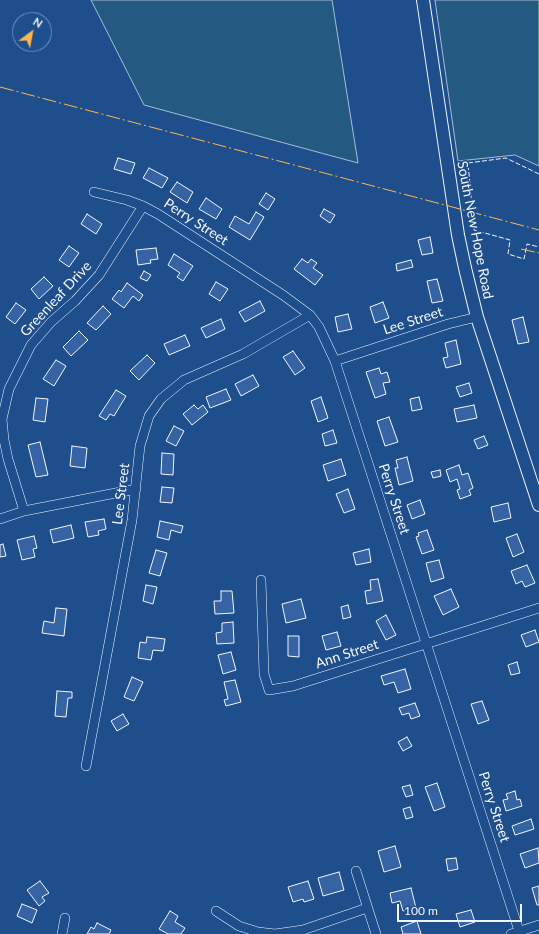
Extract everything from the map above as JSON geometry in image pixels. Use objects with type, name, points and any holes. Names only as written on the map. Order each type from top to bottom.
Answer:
[{"type":"main road","name":"South New Hope Road","points":[[424,0],[458,235],[477,317],[539,505]]},
{"type":"street","name":"Perry Street","points":[[94,192],[127,200],[143,206],[283,295],[310,314],[326,340],[335,361],[517,933]]},
{"type":"street","name":"Greenleaf Drive","points":[[24,511],[8,459],[4,440],[2,419],[9,389],[31,345],[51,322],[75,301],[99,275],[143,206]]},
{"type":"street","name":"Lee Street","points":[[86,766],[132,520],[144,430],[155,407],[169,391],[184,380],[256,347],[310,314]]},
{"type":"street","name":"Lee Street","points":[[335,361],[448,324],[477,317]]},
{"type":"street","points":[[0,519],[24,511],[136,489]]},
{"type":"street","name":"Ann Street","points":[[261,580],[264,674],[269,690],[293,686],[539,608]]},
{"type":"street","points":[[356,871],[376,934]]},
{"type":"street","points":[[216,911],[244,928],[258,932],[275,934],[303,930],[367,908]]},
{"type":"street","points":[[62,934],[65,918]]},
{"type":"street","points":[[517,933],[539,925]]},
{"type":"shaded area","points":[[91,0],[332,0],[358,163],[144,105]]},
{"type":"shaded area","points":[[435,0],[539,0],[539,166],[515,155],[458,161]]},
{"type":"building","points":[[118,158],[135,163],[131,174],[114,169]]},
{"type":"building","points":[[149,168],[168,178],[162,188],[143,178]]},
{"type":"building","points":[[177,182],[193,192],[187,203],[170,192]]},
{"type":"building","points":[[266,193],[275,199],[268,210],[259,204]]},
{"type":"building","points":[[206,198],[222,209],[216,219],[199,209]]},
{"type":"building","points":[[324,209],[335,215],[330,223],[320,216]]},
{"type":"building","points":[[256,212],[264,217],[250,240],[229,227],[235,216],[249,224]]},
{"type":"building","points":[[87,214],[102,224],[96,234],[81,224]]},
{"type":"building","points":[[430,237],[433,253],[422,255],[418,240]]},
{"type":"building","points":[[69,246],[79,253],[69,267],[59,260]]},
{"type":"building","points":[[156,248],[158,259],[150,260],[151,263],[138,265],[136,250]]},
{"type":"building","points":[[174,254],[193,266],[183,281],[177,277],[180,273],[168,265]]},
{"type":"building","points":[[302,259],[308,263],[311,259],[317,263],[313,268],[323,275],[315,285],[294,269]]},
{"type":"building","points":[[411,260],[413,267],[397,271],[396,264]]},
{"type":"building","points":[[144,271],[151,275],[147,281],[140,278]]},
{"type":"building","points":[[44,277],[53,286],[39,299],[31,289]]},
{"type":"building","points":[[437,279],[443,301],[432,303],[427,281]]},
{"type":"building","points":[[216,282],[228,289],[220,301],[209,294]]},
{"type":"building","points":[[127,283],[143,295],[139,301],[133,296],[124,308],[112,299],[119,290],[121,292]]},
{"type":"building","points":[[260,301],[265,311],[245,322],[239,312]]},
{"type":"building","points":[[383,302],[389,318],[375,323],[370,307]]},
{"type":"building","points":[[16,303],[26,310],[15,324],[6,317]]},
{"type":"building","points":[[103,306],[111,314],[96,330],[87,323]]},
{"type":"building","points":[[348,314],[352,329],[338,332],[335,317]]},
{"type":"building","points":[[523,317],[529,342],[518,344],[512,320]]},
{"type":"building","points":[[221,319],[225,329],[206,338],[201,328]]},
{"type":"building","points":[[79,331],[88,340],[71,356],[63,347]]},
{"type":"building","points":[[185,335],[190,346],[169,355],[164,344]]},
{"type":"building","points":[[456,340],[461,364],[446,368],[443,358],[448,357],[445,343]]},
{"type":"building","points":[[293,351],[305,368],[295,375],[283,357]]},
{"type":"building","points":[[147,355],[155,363],[139,380],[130,371]]},
{"type":"building","points":[[56,360],[66,366],[54,386],[43,379]]},
{"type":"building","points":[[379,368],[381,374],[387,372],[390,382],[383,383],[386,394],[375,398],[366,372]]},
{"type":"building","points":[[253,375],[259,386],[241,396],[235,384]]},
{"type":"building","points":[[469,383],[472,393],[460,397],[456,387]]},
{"type":"building","points":[[226,389],[231,400],[210,408],[206,397]]},
{"type":"building","points":[[116,390],[126,396],[114,416],[110,414],[106,420],[99,416]]},
{"type":"building","points":[[321,397],[328,418],[318,422],[311,401]]},
{"type":"building","points":[[419,397],[422,409],[412,411],[410,399]]},
{"type":"building","points":[[36,398],[48,399],[45,422],[33,420]]},
{"type":"building","points":[[194,405],[198,409],[203,405],[208,412],[192,425],[183,414]]},
{"type":"building","points":[[474,405],[477,418],[457,422],[454,409]]},
{"type":"building","points":[[389,417],[398,442],[385,446],[377,421]]},
{"type":"building","points":[[174,426],[184,431],[176,446],[166,441]]},
{"type":"building","points":[[333,430],[337,443],[325,446],[322,434]]},
{"type":"building","points":[[484,436],[488,445],[478,449],[474,440]]},
{"type":"building","points":[[40,442],[48,475],[36,477],[28,445]]},
{"type":"building","points":[[72,446],[87,448],[85,468],[70,466]]},
{"type":"building","points":[[162,453],[174,454],[173,475],[161,474]]},
{"type":"building","points":[[407,457],[413,481],[399,485],[395,468],[398,468],[396,460]]},
{"type":"building","points":[[341,459],[346,475],[328,481],[323,465]]},
{"type":"building","points":[[459,465],[462,475],[468,473],[473,488],[469,490],[471,495],[460,499],[457,490],[460,489],[457,479],[450,482],[446,470]]},
{"type":"building","points":[[440,470],[441,476],[433,478],[431,472]]},
{"type":"building","points":[[162,487],[174,488],[172,503],[160,502]]},
{"type":"building","points":[[348,489],[355,509],[344,513],[336,494]]},
{"type":"building","points":[[420,500],[425,514],[412,519],[407,505]]},
{"type":"building","points":[[508,503],[511,518],[494,522],[491,507]]},
{"type":"building","points":[[104,519],[106,529],[98,531],[99,535],[88,537],[85,522]]},
{"type":"building","points":[[160,521],[183,526],[181,533],[171,530],[169,540],[157,537]]},
{"type":"building","points":[[71,525],[74,538],[53,543],[50,530]]},
{"type":"building","points":[[427,530],[434,550],[422,554],[416,537],[419,536],[418,533]]},
{"type":"building","points":[[517,534],[524,552],[513,557],[506,538]]},
{"type":"building","points":[[34,536],[37,548],[33,549],[35,557],[22,560],[17,540]]},
{"type":"building","points":[[3,544],[6,556],[0,557],[0,545]]},
{"type":"building","points":[[369,549],[371,562],[356,565],[353,553]]},
{"type":"building","points":[[156,550],[167,553],[160,576],[149,573]]},
{"type":"building","points":[[439,560],[444,578],[431,582],[426,563]]},
{"type":"building","points":[[527,565],[535,583],[525,587],[522,581],[516,584],[511,571]]},
{"type":"building","points":[[378,579],[383,601],[367,604],[365,591],[371,590],[370,580]]},
{"type":"building","points":[[146,585],[157,587],[153,604],[143,601]]},
{"type":"building","points":[[451,589],[459,607],[443,615],[434,596]]},
{"type":"building","points":[[221,591],[232,591],[234,613],[215,614],[214,601],[221,601]]},
{"type":"building","points":[[301,599],[306,618],[286,623],[282,604]]},
{"type":"building","points":[[348,605],[351,617],[343,619],[341,607]]},
{"type":"building","points":[[56,608],[67,609],[64,636],[42,633],[44,621],[54,623]]},
{"type":"building","points":[[386,615],[396,635],[386,640],[376,621]]},
{"type":"building","points":[[233,622],[234,643],[217,644],[216,633],[222,632],[222,623]]},
{"type":"building","points":[[535,630],[539,642],[526,647],[521,635]]},
{"type":"building","points":[[337,632],[341,646],[326,650],[322,636]]},
{"type":"building","points":[[288,636],[299,636],[299,657],[288,656]]},
{"type":"building","points":[[147,637],[165,639],[163,651],[153,650],[151,660],[138,658],[140,642],[146,643]]},
{"type":"building","points":[[231,652],[236,670],[223,674],[218,655]]},
{"type":"building","points":[[517,662],[520,673],[511,675],[508,665]]},
{"type":"building","points":[[405,669],[411,689],[398,693],[394,682],[384,685],[381,676]]},
{"type":"building","points":[[132,677],[143,682],[134,701],[124,697]]},
{"type":"building","points":[[235,680],[241,702],[226,706],[224,700],[228,699],[224,682]]},
{"type":"building","points":[[57,691],[72,692],[72,698],[68,698],[66,717],[55,716]]},
{"type":"building","points":[[482,701],[489,720],[478,724],[471,704]]},
{"type":"building","points":[[415,703],[420,716],[411,719],[409,713],[402,715],[399,708]]},
{"type":"building","points":[[123,714],[129,724],[117,731],[111,721]]},
{"type":"building","points":[[407,737],[412,746],[403,751],[398,742]]},
{"type":"building","points":[[437,783],[445,807],[434,811],[425,787]]},
{"type":"building","points":[[410,785],[413,795],[406,797],[402,787]]},
{"type":"building","points":[[515,791],[517,800],[520,799],[522,806],[506,811],[503,800],[508,799],[506,794]]},
{"type":"building","points":[[410,807],[413,817],[406,819],[403,809]]},
{"type":"building","points":[[531,819],[534,829],[515,835],[512,826]]},
{"type":"building","points":[[395,846],[401,867],[384,872],[378,851]]},
{"type":"building","points":[[538,848],[539,863],[525,868],[520,854]]},
{"type":"building","points":[[456,858],[458,869],[448,871],[446,859]]},
{"type":"building","points":[[339,872],[344,890],[323,896],[318,878]]},
{"type":"building","points":[[40,881],[49,893],[42,897],[45,901],[39,906],[27,890]]},
{"type":"building","points":[[308,881],[314,899],[304,902],[303,899],[293,902],[288,887]]},
{"type":"building","points":[[539,886],[539,905],[537,905],[532,888]]},
{"type":"building","points":[[411,888],[416,908],[403,911],[400,901],[392,903],[390,893]]},
{"type":"building","points":[[22,904],[37,910],[32,923],[17,916]]},
{"type":"building","points":[[471,910],[475,922],[460,927],[456,914]]},
{"type":"building","points":[[170,911],[178,916],[175,922],[185,928],[181,934],[168,934],[159,929]]},
{"type":"building","points":[[417,921],[421,934],[403,934],[401,927]]},
{"type":"building","points":[[97,923],[111,930],[109,934],[87,934],[91,927],[94,929]]},
{"type":"fence","points":[[539,174],[506,158],[468,163],[474,230],[510,240],[508,254],[524,259],[527,244],[539,247]]},
{"type":"power","points":[[0,87],[539,230]]},
{"type":"power","points":[[521,249],[539,253]]}]
